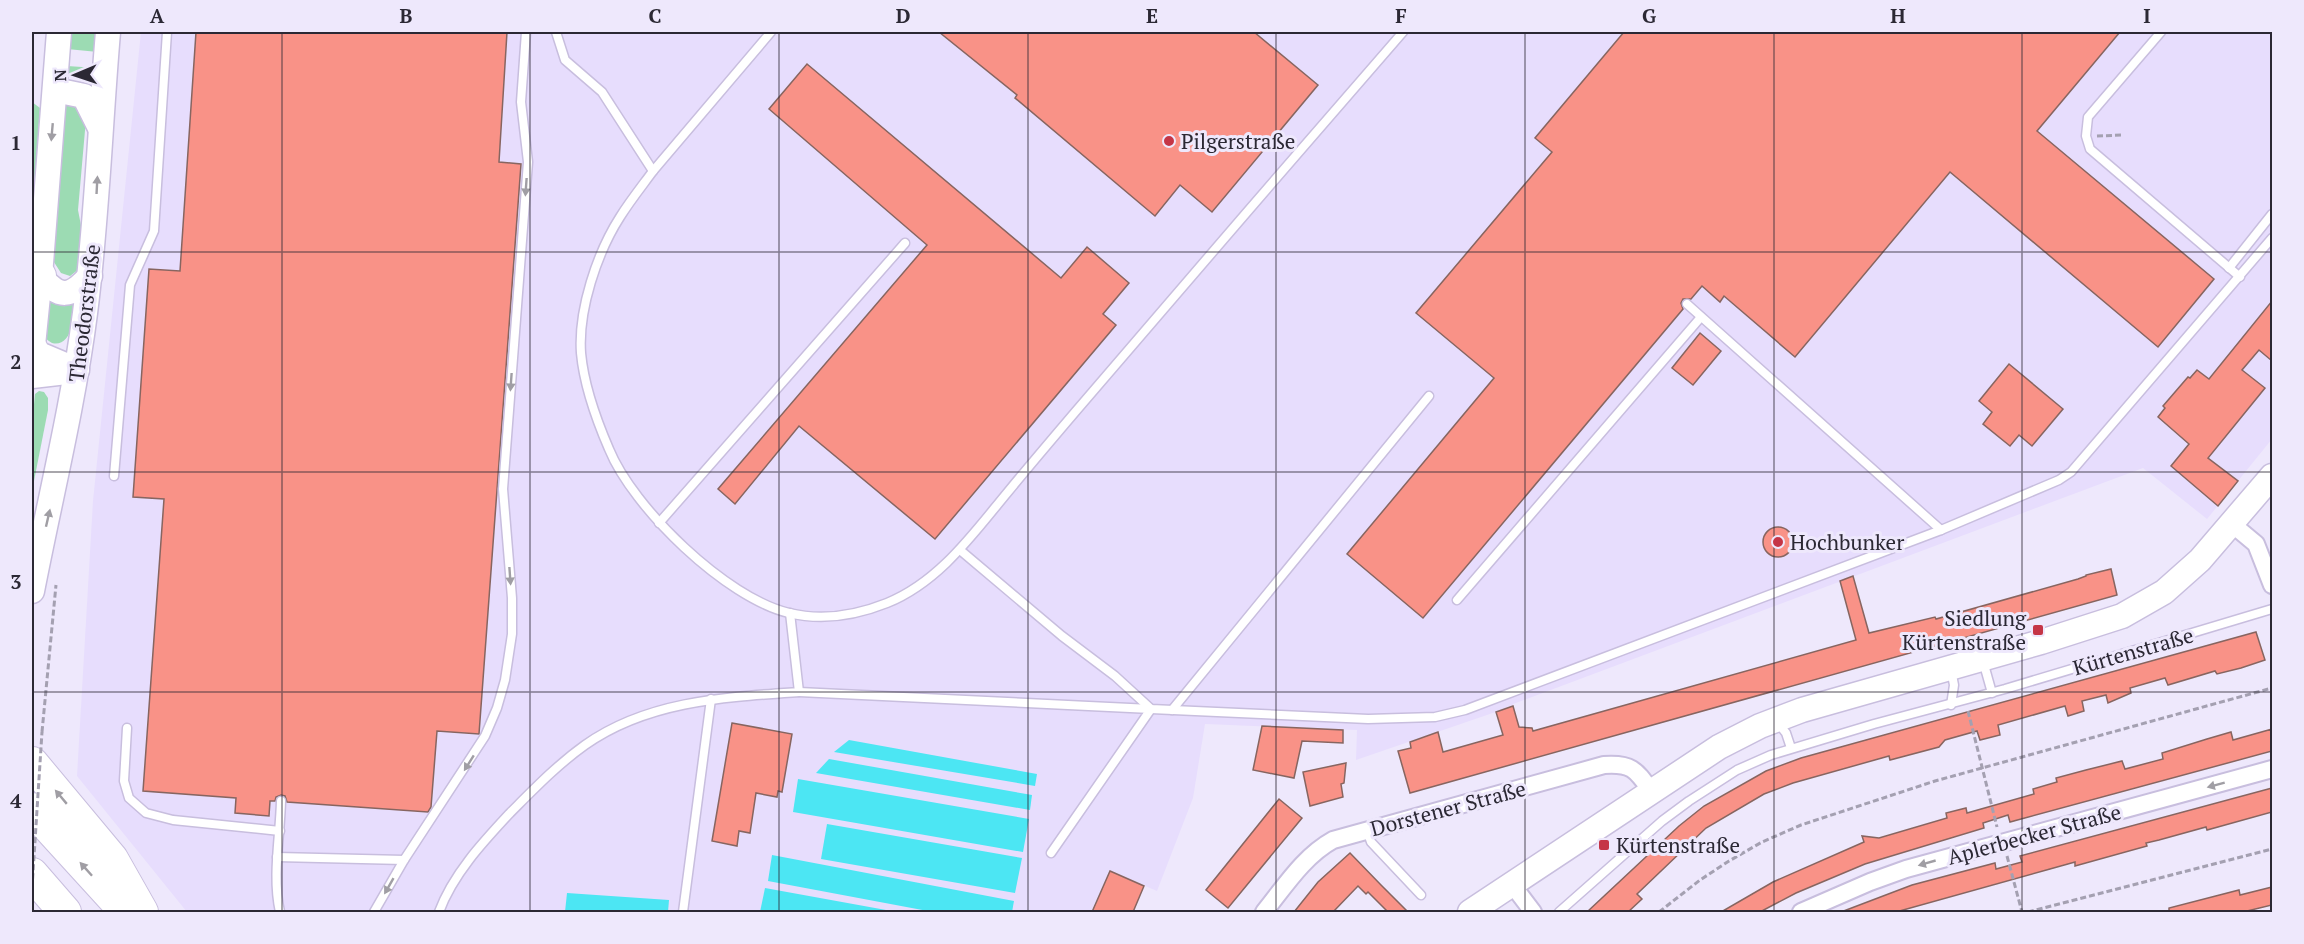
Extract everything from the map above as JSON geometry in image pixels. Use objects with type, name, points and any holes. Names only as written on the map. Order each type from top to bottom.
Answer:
[{"type":"highway","points":[[32,763],[112,859],[142,912]]},
{"type":"highway","points":[[32,809],[126,912]]},
{"type":"highway","points":[[32,874],[65,912]]},
{"type":"main road","points":[[58,32],[32,352],[77,370]]},
{"type":"main road","name":"Theodorstraße","points":[[32,591],[63,447],[77,370],[90,276],[108,32]]},
{"type":"main road","points":[[55,90],[84,96],[100,128]]},
{"type":"main road","points":[[36,284],[70,293],[78,289],[90,276]]},
{"type":"main road","points":[[32,376],[77,370]]},
{"type":"main road","name":"Kürtenstraße","points":[[1470,912],[1719,747],[1775,720],[1802,710],[2122,616],[2164,592],[2200,560],[2272,476]]},
{"type":"street","points":[[2232,524],[2256,544],[2272,585]]},
{"type":"street","name":"Dorstener Straße","points":[[1264,912],[1318,848],[1333,840],[1604,765],[1627,765],[1638,773],[1651,791]]},
{"type":"street","name":"Aplerbecker Straße","points":[[1801,912],[1906,869],[2272,769]]},
{"type":"street","points":[[1511,884],[1533,912]]},
{"type":"lane","points":[[114,476],[130,285],[154,231],[167,32]]},
{"type":"lane","points":[[374,912],[404,860],[485,736],[505,680],[510,645],[512,598],[503,489],[528,162],[521,102],[526,32]]},
{"type":"lane","points":[[556,32],[565,60],[602,92],[653,171]]},
{"type":"lane","points":[[771,32],[653,171],[618,220],[597,266],[584,309],[581,352],[596,415],[611,453],[627,484],[659,523],[696,557],[736,587],[768,606],[790,613],[822,617],[857,613],[889,602],[921,585],[960,550],[1055,435],[1402,32]]},
{"type":"lane","points":[[2161,32],[2088,117],[2086,136],[2090,150],[2240,278]]},
{"type":"lane","points":[[2229,268],[2272,214]]},
{"type":"lane","points":[[439,912],[463,868],[495,829],[547,776],[586,744],[622,724],[661,709],[711,699],[799,692],[1368,719],[1435,717],[1465,710],[1941,530],[2059,480],[2071,472],[2272,238]]},
{"type":"lane","points":[[659,523],[905,243]]},
{"type":"lane","points":[[1687,304],[1941,530]]},
{"type":"lane","points":[[1457,600],[1701,316]]},
{"type":"lane","points":[[1172,710],[1429,396]]},
{"type":"lane","points":[[960,550],[1062,636],[1115,676],[1151,709]]},
{"type":"lane","name":"Kürtenstraße","points":[[1559,912],[1662,821],[1737,770],[1791,748],[1874,723],[1951,705],[2272,609]]},
{"type":"lane","points":[[790,613],[799,692]]},
{"type":"lane","points":[[1983,658],[1992,693]]},
{"type":"lane","points":[[1950,668],[1954,685],[1951,705]]},
{"type":"lane","points":[[683,912],[711,699]]},
{"type":"lane","points":[[1051,853],[1151,709]]},
{"type":"lane","points":[[1775,720],[1786,733],[1791,748]]},
{"type":"lane","points":[[127,728],[124,781],[129,798],[146,813],[173,820],[280,831]]},
{"type":"lane","points":[[280,912],[277,901],[277,857],[281,801]]},
{"type":"lane","points":[[1367,830],[1371,842],[1421,896]]},
{"type":"lane","points":[[277,857],[404,860]]},
{"type":"path","points":[[2086,136],[2123,135]]},
{"type":"path","points":[[1659,912],[1700,880],[1762,842],[1844,810],[1982,768],[2272,688]]},
{"type":"path","points":[[1965,700],[2022,912]]},
{"type":"path","points":[[32,888],[42,732]]},
{"type":"path","points":[[2028,912],[2272,849]]},
{"type":"shaded area","points":[[141,32],[2272,32],[2272,439],[2207,519],[2143,468],[1513,704],[1513,706],[1356,760],[1357,730],[1205,724],[1193,798],[1157,891],[1110,871],[1091,912],[187,912],[77,776],[93,501]]},
{"type":"green space","points":[[68,32],[100,32],[98,52],[67,49]]},
{"type":"green space","points":[[67,66],[97,68],[97,90],[83,78],[66,75]]},
{"type":"green space","points":[[69,99],[86,119],[78,210],[83,236],[79,269],[70,276],[61,273],[52,259],[64,104]]},
{"type":"green space","points":[[32,102],[40,108],[32,219]]},
{"type":"green space","points":[[46,298],[77,302],[68,336],[59,343],[50,342],[42,332]]},
{"type":"green space","points":[[39,391],[44,392],[48,398],[48,410],[32,491],[32,425],[35,394]]},
{"type":"water","points":[[849,740],[1037,774],[1035,786],[834,752]]},
{"type":"water","points":[[829,759],[1032,795],[1030,810],[816,773]]},
{"type":"water","points":[[798,779],[1029,819],[1023,852],[793,812]]},
{"type":"water","points":[[827,824],[1022,858],[1015,893],[821,859]]},
{"type":"water","points":[[772,855],[1014,901],[1012,912],[933,912],[768,881]]},
{"type":"water","points":[[765,888],[897,912],[760,912]]},
{"type":"water","points":[[567,893],[669,900],[668,912],[565,912]]},
{"type":"building","points":[[196,32],[507,32],[499,162],[521,164],[479,734],[437,731],[431,807],[428,812],[287,802],[285,796],[281,795],[276,797],[275,801],[270,801],[269,816],[235,813],[236,798],[143,791],[164,499],[133,497],[149,269],[180,271]]},
{"type":"building","name":"Pilgerstraße","points":[[939,32],[1254,32],[1318,85],[1212,212],[1180,185],[1155,216],[1015,98],[1017,95]]},
{"type":"building","points":[[1624,32],[2120,32],[2037,131],[2214,279],[2158,347],[1950,172],[1795,357],[1724,296],[1720,302],[1702,286],[1691,299],[1683,299],[1681,303],[1683,309],[1423,618],[1347,554],[1494,378],[1416,313],[1552,152],[1535,138]]},
{"type":"building","points":[[807,64],[1061,278],[1087,247],[1129,283],[1103,314],[1116,325],[935,539],[799,426],[735,504],[718,489],[927,245],[769,109]]},
{"type":"building","points":[[2272,301],[2272,361],[2259,350],[2242,370],[2265,388],[2208,458],[2238,481],[2218,506],[2171,466],[2189,444],[2158,417],[2165,408],[2163,406],[2197,370],[2209,379]]},
{"type":"building","points":[[1700,333],[1721,351],[1693,385],[1672,368]]},
{"type":"building","points":[[2009,364],[2063,409],[2032,446],[2019,435],[2010,446],[1983,424],[1992,412],[1979,401]]},
{"type":"building","name":"Hochbunker","points":[[1778,527],[1789,531],[1793,542],[1789,553],[1778,557],[1767,553],[1763,542],[1767,531]]},
{"type":"building","points":[[2111,569],[2117,595],[1410,793],[1398,751],[1411,748],[1410,742],[1438,732],[1443,752],[1503,735],[1496,712],[1513,706],[1519,727],[1532,728],[1533,731],[1856,640],[1840,581],[1853,576],[1869,633],[1935,617],[1936,619]]},
{"type":"building","points":[[2256,632],[2265,660],[2241,668],[2217,674],[2215,671],[2168,685],[2165,678],[2130,688],[2131,693],[2108,703],[2106,695],[2082,701],[2084,711],[2068,716],[2065,706],[1998,725],[2000,735],[1980,740],[1977,731],[1945,740],[1939,747],[1890,760],[1889,756],[1793,783],[1764,794],[1706,828],[1637,894],[1642,899],[1628,912],[1587,912],[1679,826],[1704,806],[1766,771],[1801,758]]},
{"type":"building","points":[[732,723],[792,734],[782,792],[778,791],[777,797],[756,793],[750,833],[739,831],[737,846],[712,841]]},
{"type":"building","points":[[1262,726],[1343,730],[1343,743],[1302,741],[1294,778],[1253,770]]},
{"type":"building","points":[[2272,729],[2272,751],[2010,822],[2008,815],[1983,823],[1984,828],[1865,864],[1796,893],[1760,912],[1721,912],[1773,882],[1864,842],[1862,836],[1879,838],[1947,818],[1946,813],[1966,808],[1967,813],[2034,794],[2033,789],[2057,782],[2056,778],[2086,770],[2122,761],[2125,769],[2163,759],[2162,753],[2231,732],[2233,740]]},
{"type":"building","points":[[1346,763],[1344,783],[1341,784],[1343,797],[1310,806],[1303,772]]},
{"type":"building","points":[[2272,788],[2272,812],[2207,830],[2206,827],[2075,866],[2075,862],[1896,912],[1841,912],[1912,885],[1995,863],[1996,869],[2022,862],[2020,856]]},
{"type":"building","points":[[1279,799],[1302,818],[1228,908],[1206,890]]},
{"type":"building","points":[[1350,853],[1408,912],[1388,912],[1368,892],[1366,894],[1358,886],[1333,912],[1294,912],[1318,882]]},
{"type":"building","points":[[1110,871],[1144,886],[1133,912],[1092,912]]},
{"type":"building","points":[[2272,887],[2272,905],[2243,912],[2169,912],[2169,908],[2239,890],[2240,895]]},
{"type":"place","name":"Pilgerstraße","points":[[1169,141]]},
{"type":"place","name":"Hochbunker","points":[[1778,542]]},
{"type":"place","name":"Siedlung Kürtenstraße","points":[[2038,630]]},
{"type":"place","name":"Kürtenstraße","points":[[1604,845]]}]
